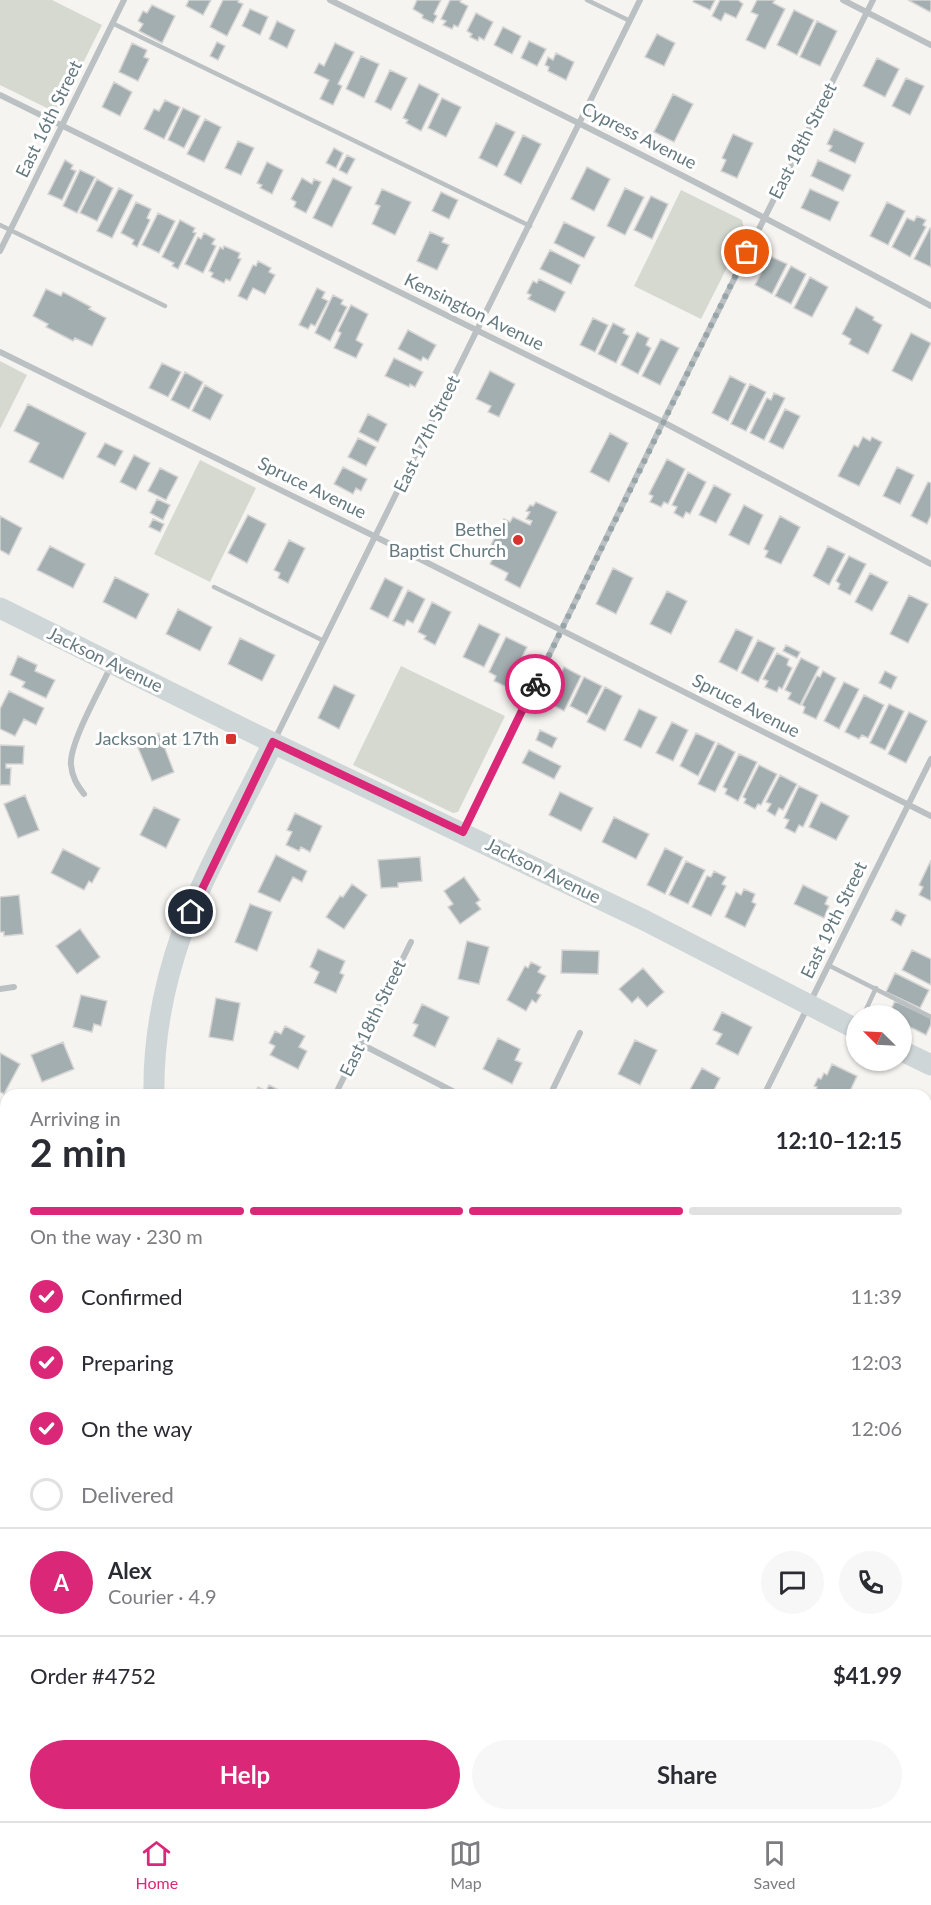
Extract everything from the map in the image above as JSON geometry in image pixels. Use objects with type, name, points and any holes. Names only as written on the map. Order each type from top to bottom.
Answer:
[{"type":"street","name":"East 16th Street","points":[[0,251],[124,0]]},
{"type":"street","name":"Cypress Avenue","points":[[330,0],[581,123],[765,217],[931,306]]},
{"type":"street","name":"East 17th Street","points":[[154,1089],[160,1016],[182,934],[200,890],[640,0]]},
{"type":"street","points":[[843,0],[931,45]]},
{"type":"street","name":"East 18th Street","points":[[463,832],[663,422],[873,0]]},
{"type":"street","name":"Kensington Avenue","points":[[0,95],[663,422],[931,564]]},
{"type":"street","name":"Spruce Avenue","points":[[0,352],[376,537],[931,816]]},
{"type":"street","name":"Jackson Avenue","points":[[0,608],[645,920],[846,1024]]},
{"type":"street","points":[[84,794],[73,777],[71,757],[75,743],[112,664]]},
{"type":"street","name":"East 19th Street","points":[[767,1089],[931,759]]},
{"type":"street","name":"East 18th Street","points":[[338,1089],[411,942]]},
{"type":"street","points":[[0,988],[14,987]]},
{"type":"street","points":[[553,1089],[580,1033]]},
{"type":"street","points":[[361,1044],[448,1089]]},
{"type":"street","points":[[912,1056],[931,1065]]},
{"type":"lane","points":[[587,0],[630,21]]},
{"type":"lane","points":[[112,23],[530,226]]},
{"type":"lane","points":[[0,225],[165,306]]},
{"type":"lane","points":[[214,587],[324,641]]},
{"type":"lane","points":[[828,965],[931,1017]]},
{"type":"lane","points":[[868,1005],[876,988]]},
{"type":"shaded area","points":[[0,0],[52,0],[102,25],[61,107],[53,111],[0,85]]},
{"type":"shaded area","points":[[681,190],[742,220],[745,232],[701,319],[634,286]]},
{"type":"shaded area","points":[[0,361],[27,375],[0,429]]},
{"type":"shaded area","points":[[200,460],[256,488],[210,582],[154,554]]},
{"type":"shaded area","points":[[401,666],[505,716],[458,812],[453,813],[353,765]]},
{"type":"building","points":[[189,0],[211,0],[203,15],[186,6]]},
{"type":"building","points":[[223,0],[239,0],[238,2],[243,4],[227,36],[210,27]]},
{"type":"building","points":[[417,0],[441,0],[434,14],[437,16],[433,23],[422,18],[423,15],[413,9]]},
{"type":"building","points":[[450,0],[461,0],[460,2],[468,6],[458,27],[454,25],[452,29],[443,25],[446,21],[441,19]]},
{"type":"building","points":[[694,0],[715,0],[710,10],[693,2]]},
{"type":"building","points":[[720,0],[738,0],[743,4],[736,18],[725,13],[721,21],[712,16]]},
{"type":"building","points":[[757,0],[775,0],[773,3],[785,9],[765,49],[746,40],[758,15],[751,12]]},
{"type":"building","points":[[908,0],[931,0],[930,12]]},
{"type":"building","points":[[152,5],[175,16],[162,43],[139,31],[143,24],[138,21],[143,11],[147,13]]},
{"type":"building","points":[[250,9],[268,17],[260,35],[242,26]]},
{"type":"building","points":[[794,10],[814,20],[797,55],[777,45]]},
{"type":"building","points":[[476,13],[493,22],[484,40],[479,37],[478,41],[470,37],[472,34],[467,31]]},
{"type":"building","points":[[277,21],[295,30],[287,48],[269,39]]},
{"type":"building","points":[[817,21],[837,31],[820,66],[800,57]]},
{"type":"building","points":[[503,27],[521,36],[512,54],[494,45]]},
{"type":"building","points":[[657,34],[675,43],[664,66],[645,57]]},
{"type":"building","points":[[529,41],[546,49],[537,66],[521,58]]},
{"type":"building","points":[[217,42],[225,46],[218,60],[210,56]]},
{"type":"building","points":[[132,43],[147,50],[144,57],[149,59],[138,81],[119,72]]},
{"type":"building","points":[[335,43],[354,52],[338,84],[342,86],[333,105],[320,99],[329,80],[314,73],[319,63],[324,66]]},
{"type":"building","points":[[556,53],[574,62],[566,80],[548,71],[549,67],[545,65],[548,57],[553,60]]},
{"type":"building","points":[[361,56],[379,64],[364,98],[346,89]]},
{"type":"building","points":[[877,58],[899,69],[885,97],[863,86]]},
{"type":"building","points":[[390,70],[407,78],[391,110],[375,102]]},
{"type":"building","points":[[906,78],[924,86],[910,115],[892,106]]},
{"type":"building","points":[[114,82],[132,92],[120,116],[102,107]]},
{"type":"building","points":[[419,84],[439,94],[421,131],[406,123],[408,120],[403,118]]},
{"type":"building","points":[[673,94],[693,104],[674,142],[654,132]]},
{"type":"building","points":[[442,98],[461,107],[446,137],[428,128]]},
{"type":"building","points":[[165,100],[180,107],[164,139],[144,129],[154,109],[159,111]]},
{"type":"building","points":[[183,108],[200,116],[184,148],[168,140]]},
{"type":"building","points":[[205,119],[221,127],[204,162],[187,154]]},
{"type":"building","points":[[496,123],[515,132],[497,167],[479,158]]},
{"type":"building","points":[[834,129],[864,143],[855,163],[829,151],[832,146],[827,144]]},
{"type":"building","points":[[733,134],[753,143],[737,178],[721,171],[726,160],[722,158]]},
{"type":"building","points":[[523,135],[541,144],[521,184],[504,175]]},
{"type":"building","points":[[238,141],[254,148],[241,175],[225,168]]},
{"type":"building","points":[[334,148],[343,153],[336,168],[326,163]]},
{"type":"building","points":[[347,155],[355,159],[347,174],[339,170]]},
{"type":"building","points":[[65,160],[73,165],[71,169],[76,171],[62,200],[48,194]]},
{"type":"building","points":[[818,160],[851,175],[843,191],[811,176]]},
{"type":"building","points":[[267,162],[283,170],[272,194],[260,188],[262,185],[257,183]]},
{"type":"building","points":[[587,167],[610,179],[594,211],[571,199]]},
{"type":"building","points":[[80,170],[95,177],[77,213],[63,206]]},
{"type":"building","points":[[302,178],[312,184],[314,179],[321,182],[306,213],[294,207],[296,202],[291,199]]},
{"type":"building","points":[[333,178],[352,187],[332,227],[313,218]]},
{"type":"building","points":[[97,179],[113,188],[97,221],[80,213]]},
{"type":"building","points":[[119,188],[133,195],[112,238],[97,231]]},
{"type":"building","points":[[625,188],[644,197],[625,235],[607,226]]},
{"type":"building","points":[[382,189],[411,202],[395,235],[372,224],[380,206],[375,204]]},
{"type":"building","points":[[810,189],[839,202],[830,221],[801,208]]},
{"type":"building","points":[[441,192],[458,200],[449,219],[432,211]]},
{"type":"building","points":[[651,196],[668,204],[652,239],[634,230]]},
{"type":"building","points":[[136,202],[151,209],[147,218],[150,220],[137,247],[132,244],[134,240],[121,233]]},
{"type":"building","points":[[887,202],[905,211],[888,245],[870,236]]},
{"type":"building","points":[[158,213],[175,221],[159,253],[142,245]]},
{"type":"building","points":[[917,216],[926,220],[923,225],[926,227],[910,257],[892,247],[907,218],[914,221]]},
{"type":"building","points":[[180,220],[195,228],[193,232],[196,233],[178,269],[172,266],[174,263],[162,257]]},
{"type":"building","points":[[564,222],[595,237],[584,258],[554,243]]},
{"type":"building","points":[[931,229],[931,267],[914,259]]},
{"type":"building","points":[[430,232],[444,238],[442,242],[449,245],[437,270],[417,261]]},
{"type":"building","points":[[204,233],[215,239],[212,244],[216,246],[203,273],[185,264],[198,237],[201,239]]},
{"type":"building","points":[[224,246],[240,253],[238,258],[241,259],[230,281],[226,279],[224,283],[211,277],[213,273],[209,271],[220,247],[223,249]]},
{"type":"building","points":[[550,250],[580,265],[571,284],[540,269]]},
{"type":"building","points":[[770,256],[787,264],[772,294],[755,285]]},
{"type":"building","points":[[258,261],[271,268],[269,272],[275,275],[265,294],[253,288],[247,300],[238,296],[253,265],[256,266]]},
{"type":"building","points":[[791,266],[806,274],[791,304],[775,296]]},
{"type":"building","points":[[810,277],[828,287],[812,317],[794,308]]},
{"type":"building","points":[[539,279],[565,292],[555,312],[528,299],[531,295],[527,293],[533,281],[537,283]]},
{"type":"building","points":[[317,288],[325,292],[322,298],[328,301],[315,326],[311,324],[308,329],[299,325]]},
{"type":"building","points":[[46,289],[61,296],[63,292],[106,318],[92,346],[75,338],[73,341],[46,327],[48,324],[33,316]]},
{"type":"building","points":[[333,295],[343,300],[341,304],[347,307],[330,341],[315,333]]},
{"type":"building","points":[[351,305],[368,314],[356,340],[363,344],[356,358],[334,348],[341,333],[338,331]]},
{"type":"building","points":[[856,307],[874,317],[873,320],[882,325],[868,354],[849,344],[851,339],[842,334]]},
{"type":"building","points":[[593,318],[608,325],[595,352],[580,345]]},
{"type":"building","points":[[613,323],[625,329],[623,333],[629,336],[616,363],[598,354]]},
{"type":"building","points":[[408,330],[436,345],[428,360],[423,357],[421,361],[398,349]]},
{"type":"building","points":[[637,332],[649,338],[646,345],[651,348],[638,374],[621,365]]},
{"type":"building","points":[[911,333],[931,343],[912,381],[892,371]]},
{"type":"building","points":[[661,339],[679,348],[660,385],[642,376]]},
{"type":"building","points":[[394,358],[423,372],[415,387],[410,384],[409,387],[385,376]]},
{"type":"building","points":[[162,363],[181,372],[168,397],[149,388]]},
{"type":"building","points":[[490,371],[515,384],[499,417],[488,412],[491,406],[476,399]]},
{"type":"building","points":[[185,372],[203,382],[189,409],[171,400]]},
{"type":"building","points":[[730,376],[746,384],[728,421],[712,413]]},
{"type":"building","points":[[750,384],[766,392],[746,431],[731,424]]},
{"type":"building","points":[[205,385],[223,395],[210,420],[192,411]]},
{"type":"building","points":[[774,393],[785,398],[764,440],[750,433],[767,398],[771,400]]},
{"type":"building","points":[[28,404],[86,433],[63,479],[29,462],[39,443],[14,431]]},
{"type":"building","points":[[785,409],[800,416],[783,449],[769,442]]},
{"type":"building","points":[[368,414],[387,424],[378,442],[359,432]]},
{"type":"building","points":[[610,433],[628,443],[609,482],[590,472]]},
{"type":"building","points":[[863,437],[870,441],[872,437],[882,442],[859,486],[838,476],[854,445],[858,447]]},
{"type":"building","points":[[358,438],[376,447],[366,466],[348,457]]},
{"type":"building","points":[[105,443],[123,451],[115,466],[97,457]]},
{"type":"building","points":[[134,455],[150,463],[136,490],[120,482]]},
{"type":"building","points":[[667,459],[685,469],[668,504],[664,502],[661,507],[650,502],[653,496],[649,494]]},
{"type":"building","points":[[343,467],[367,479],[361,491],[356,488],[353,494],[334,484]]},
{"type":"building","points":[[897,467],[914,475],[900,504],[883,496]]},
{"type":"building","points":[[160,468],[178,477],[166,500],[148,491]]},
{"type":"building","points":[[688,472],[706,482],[690,514],[686,512],[683,518],[674,513],[677,507],[672,505]]},
{"type":"building","points":[[928,482],[931,483],[931,515],[927,524],[911,516]]},
{"type":"building","points":[[714,485],[731,494],[716,523],[699,515]]},
{"type":"building","points":[[157,499],[170,505],[163,520],[150,513]]},
{"type":"building","name":"Bethel Baptist Church","points":[[536,502],[557,512],[520,588],[505,580],[508,573],[490,564],[493,558],[486,555],[504,519],[510,522],[513,517],[530,525],[532,521],[526,519],[530,512],[526,511]]},
{"type":"building","points":[[744,505],[763,515],[749,545],[729,535]]},
{"type":"building","points":[[248,515],[266,524],[247,563],[228,553]]},
{"type":"building","points":[[0,516],[22,528],[9,555],[0,550]]},
{"type":"building","points":[[780,516],[800,527],[781,564],[765,557],[768,551],[764,549]]},
{"type":"building","points":[[153,519],[164,524],[160,532],[149,527]]},
{"type":"building","points":[[289,540],[305,548],[288,583],[278,578],[280,573],[274,570]]},
{"type":"building","points":[[50,546],[85,564],[73,588],[37,570]]},
{"type":"building","points":[[828,546],[845,554],[829,585],[813,576]]},
{"type":"building","points":[[849,556],[866,564],[850,595],[838,589],[840,584],[836,581]]},
{"type":"building","points":[[613,568],[633,578],[616,614],[596,604]]},
{"type":"building","points":[[870,573],[888,582],[872,611],[855,602]]},
{"type":"building","points":[[115,577],[149,594],[136,619],[103,602]]},
{"type":"building","points":[[385,578],[403,587],[388,618],[370,609]]},
{"type":"building","points":[[408,590],[425,599],[413,623],[407,620],[404,626],[393,621]]},
{"type":"building","points":[[667,591],[687,601],[671,634],[650,624]]},
{"type":"building","points":[[909,595],[928,604],[908,643],[890,634]]},
{"type":"building","points":[[432,602],[451,612],[435,645],[424,639],[426,636],[418,632]]},
{"type":"building","points":[[178,609],[212,627],[200,651],[166,634]]},
{"type":"building","points":[[479,624],[500,634],[484,667],[463,657]]},
{"type":"building","points":[[736,629],[753,637],[737,671],[719,662]]},
{"type":"building","points":[[506,637],[527,647],[507,687],[494,681],[496,676],[489,672]]},
{"type":"building","points":[[240,638],[275,655],[262,681],[228,664]]},
{"type":"building","points":[[758,640],[775,648],[758,682],[741,673]]},
{"type":"building","points":[[786,645],[800,652],[797,658],[783,651]]},
{"type":"building","points":[[777,653],[789,659],[787,665],[792,668],[782,689],[779,687],[777,692],[765,687],[768,681],[763,679]]},
{"type":"building","points":[[18,656],[37,665],[35,671],[55,680],[46,698],[22,687],[25,682],[10,675]]},
{"type":"building","points":[[801,658],[819,667],[800,705],[788,699],[791,693],[785,690]]},
{"type":"building","points":[[564,667],[581,676],[564,711],[547,702]]},
{"type":"building","points":[[823,671],[836,678],[816,719],[803,713],[805,707],[802,705],[817,676],[820,677]]},
{"type":"building","points":[[885,671],[897,677],[891,689],[879,683]]},
{"type":"building","points":[[584,677],[602,686],[587,715],[570,706]]},
{"type":"building","points":[[844,682],[859,689],[839,729],[824,721]]},
{"type":"building","points":[[334,685],[355,695],[339,729],[318,718]]},
{"type":"building","points":[[605,687],[622,696],[605,731],[587,722]]},
{"type":"building","points":[[9,691],[44,708],[36,725],[24,719],[15,736],[0,729],[0,709]]},
{"type":"building","points":[[864,695],[884,705],[868,738],[862,735],[859,739],[845,732]]},
{"type":"building","points":[[889,704],[904,711],[885,750],[870,743]]},
{"type":"building","points":[[639,709],[657,717],[641,748],[624,740]]},
{"type":"building","points":[[909,712],[927,721],[906,763],[888,754]]},
{"type":"building","points":[[672,722],[688,730],[673,761],[656,753]]},
{"type":"building","points":[[540,730],[557,738],[552,748],[536,740]]},
{"type":"building","points":[[159,733],[174,772],[152,781],[136,743]]},
{"type":"building","points":[[696,733],[715,742],[698,776],[680,766]]},
{"type":"building","points":[[718,743],[735,752],[715,792],[698,784]]},
{"type":"building","points":[[0,745],[24,746],[23,764],[6,764],[6,768],[11,768],[10,785],[0,785]]},
{"type":"building","points":[[529,750],[561,766],[554,779],[522,763]]},
{"type":"building","points":[[739,754],[757,762],[738,801],[725,794],[727,789],[723,787]]},
{"type":"building","points":[[759,765],[777,774],[761,805],[758,804],[755,809],[744,803],[746,799],[743,797]]},
{"type":"building","points":[[780,775],[797,784],[783,810],[779,808],[775,816],[767,811],[771,804],[766,802]]},
{"type":"building","points":[[799,786],[818,795],[803,827],[799,825],[795,833],[785,828],[789,820],[784,818]]},
{"type":"building","points":[[560,792],[593,808],[581,831],[549,815]]},
{"type":"building","points":[[25,795],[39,830],[18,838],[4,804]]},
{"type":"building","points":[[821,802],[849,816],[836,840],[809,827]]},
{"type":"building","points":[[154,807],[180,819],[166,848],[140,835]]},
{"type":"building","points":[[295,813],[322,826],[310,852],[301,847],[299,851],[286,845],[292,832],[287,830]]},
{"type":"building","points":[[614,817],[649,834],[636,859],[602,842]]},
{"type":"building","points":[[665,848],[683,857],[665,894],[647,885]]},
{"type":"building","points":[[63,849],[100,868],[92,883],[89,881],[84,890],[51,873]]},
{"type":"building","points":[[276,855],[307,871],[302,882],[293,877],[280,902],[258,892]]},
{"type":"building","points":[[420,857],[422,881],[398,883],[398,887],[381,888],[378,860]]},
{"type":"building","points":[[931,860],[931,901],[919,895],[923,887],[919,885]]},
{"type":"building","points":[[686,861],[705,870],[688,904],[669,895]]},
{"type":"building","points":[[714,871],[726,877],[722,884],[726,886],[711,916],[692,907],[707,876],[711,877]]},
{"type":"building","points":[[464,877],[480,900],[476,903],[481,909],[460,924],[448,907],[453,904],[444,891]]},
{"type":"building","points":[[352,884],[367,895],[344,929],[326,917],[340,896],[343,897]]},
{"type":"building","points":[[803,885],[828,897],[825,904],[829,906],[824,918],[794,904]]},
{"type":"building","points":[[744,889],[755,894],[752,902],[756,904],[745,927],[725,917],[736,892],[741,895]]},
{"type":"building","points":[[19,895],[23,934],[4,936],[4,932],[0,932],[0,897]]},
{"type":"building","points":[[250,904],[272,912],[257,951],[235,942]]},
{"type":"building","points":[[896,910],[906,915],[901,926],[891,920]]},
{"type":"building","points":[[80,929],[100,957],[77,974],[56,946]]},
{"type":"building","points":[[467,941],[489,947],[479,984],[458,979]]},
{"type":"building","points":[[318,949],[345,961],[340,973],[344,975],[336,993],[314,983],[319,972],[310,967]]},
{"type":"building","points":[[562,950],[599,951],[598,974],[561,973]]},
{"type":"building","points":[[912,950],[931,959],[931,985],[902,970]]},
{"type":"building","points":[[531,962],[541,967],[538,972],[546,976],[537,993],[541,995],[536,1003],[532,1000],[526,1011],[507,1000],[525,966],[528,968]]},
{"type":"building","points":[[643,968],[664,992],[647,1007],[638,997],[632,1003],[619,989]]},
{"type":"building","points":[[895,973],[929,990],[920,1008],[886,992]]},
{"type":"building","points":[[81,995],[107,1001],[101,1026],[94,1024],[92,1032],[73,1027]]},
{"type":"building","points":[[216,998],[240,1003],[233,1041],[209,1037]]},
{"type":"building","points":[[422,1004],[449,1017],[435,1047],[413,1036],[418,1025],[413,1023]]},
{"type":"building","points":[[912,1009],[931,1018],[926,1035],[912,1028]]},
{"type":"building","points":[[722,1012],[752,1027],[738,1055],[716,1044],[722,1034],[713,1030]]},
{"type":"building","points":[[285,1026],[305,1036],[299,1047],[307,1051],[298,1069],[270,1055],[275,1046],[269,1043],[275,1031],[281,1034]]},
{"type":"building","points":[[498,1038],[520,1049],[515,1060],[522,1063],[512,1084],[483,1069]]},
{"type":"building","points":[[635,1040],[657,1050],[640,1085],[618,1074]]},
{"type":"building","points":[[63,1042],[74,1069],[42,1082],[31,1055]]},
{"type":"building","points":[[0,1053],[20,1064],[7,1089],[0,1089]]},
{"type":"building","points":[[832,1064],[857,1076],[851,1089],[816,1089],[817,1087],[814,1086],[824,1073],[827,1075]]},
{"type":"building","points":[[702,1068],[720,1078],[714,1089],[690,1089]]},
{"type":"way so far","points":[[535,684],[747,252]]},
{"type":"place","name":"Bethel Baptist Church","points":[[518,540]]},
{"type":"place","name":"Jackson at 17th","points":[[231,739]]},
{"type":"route","points":[[191,912],[273,742],[463,832],[535,684]]}]
